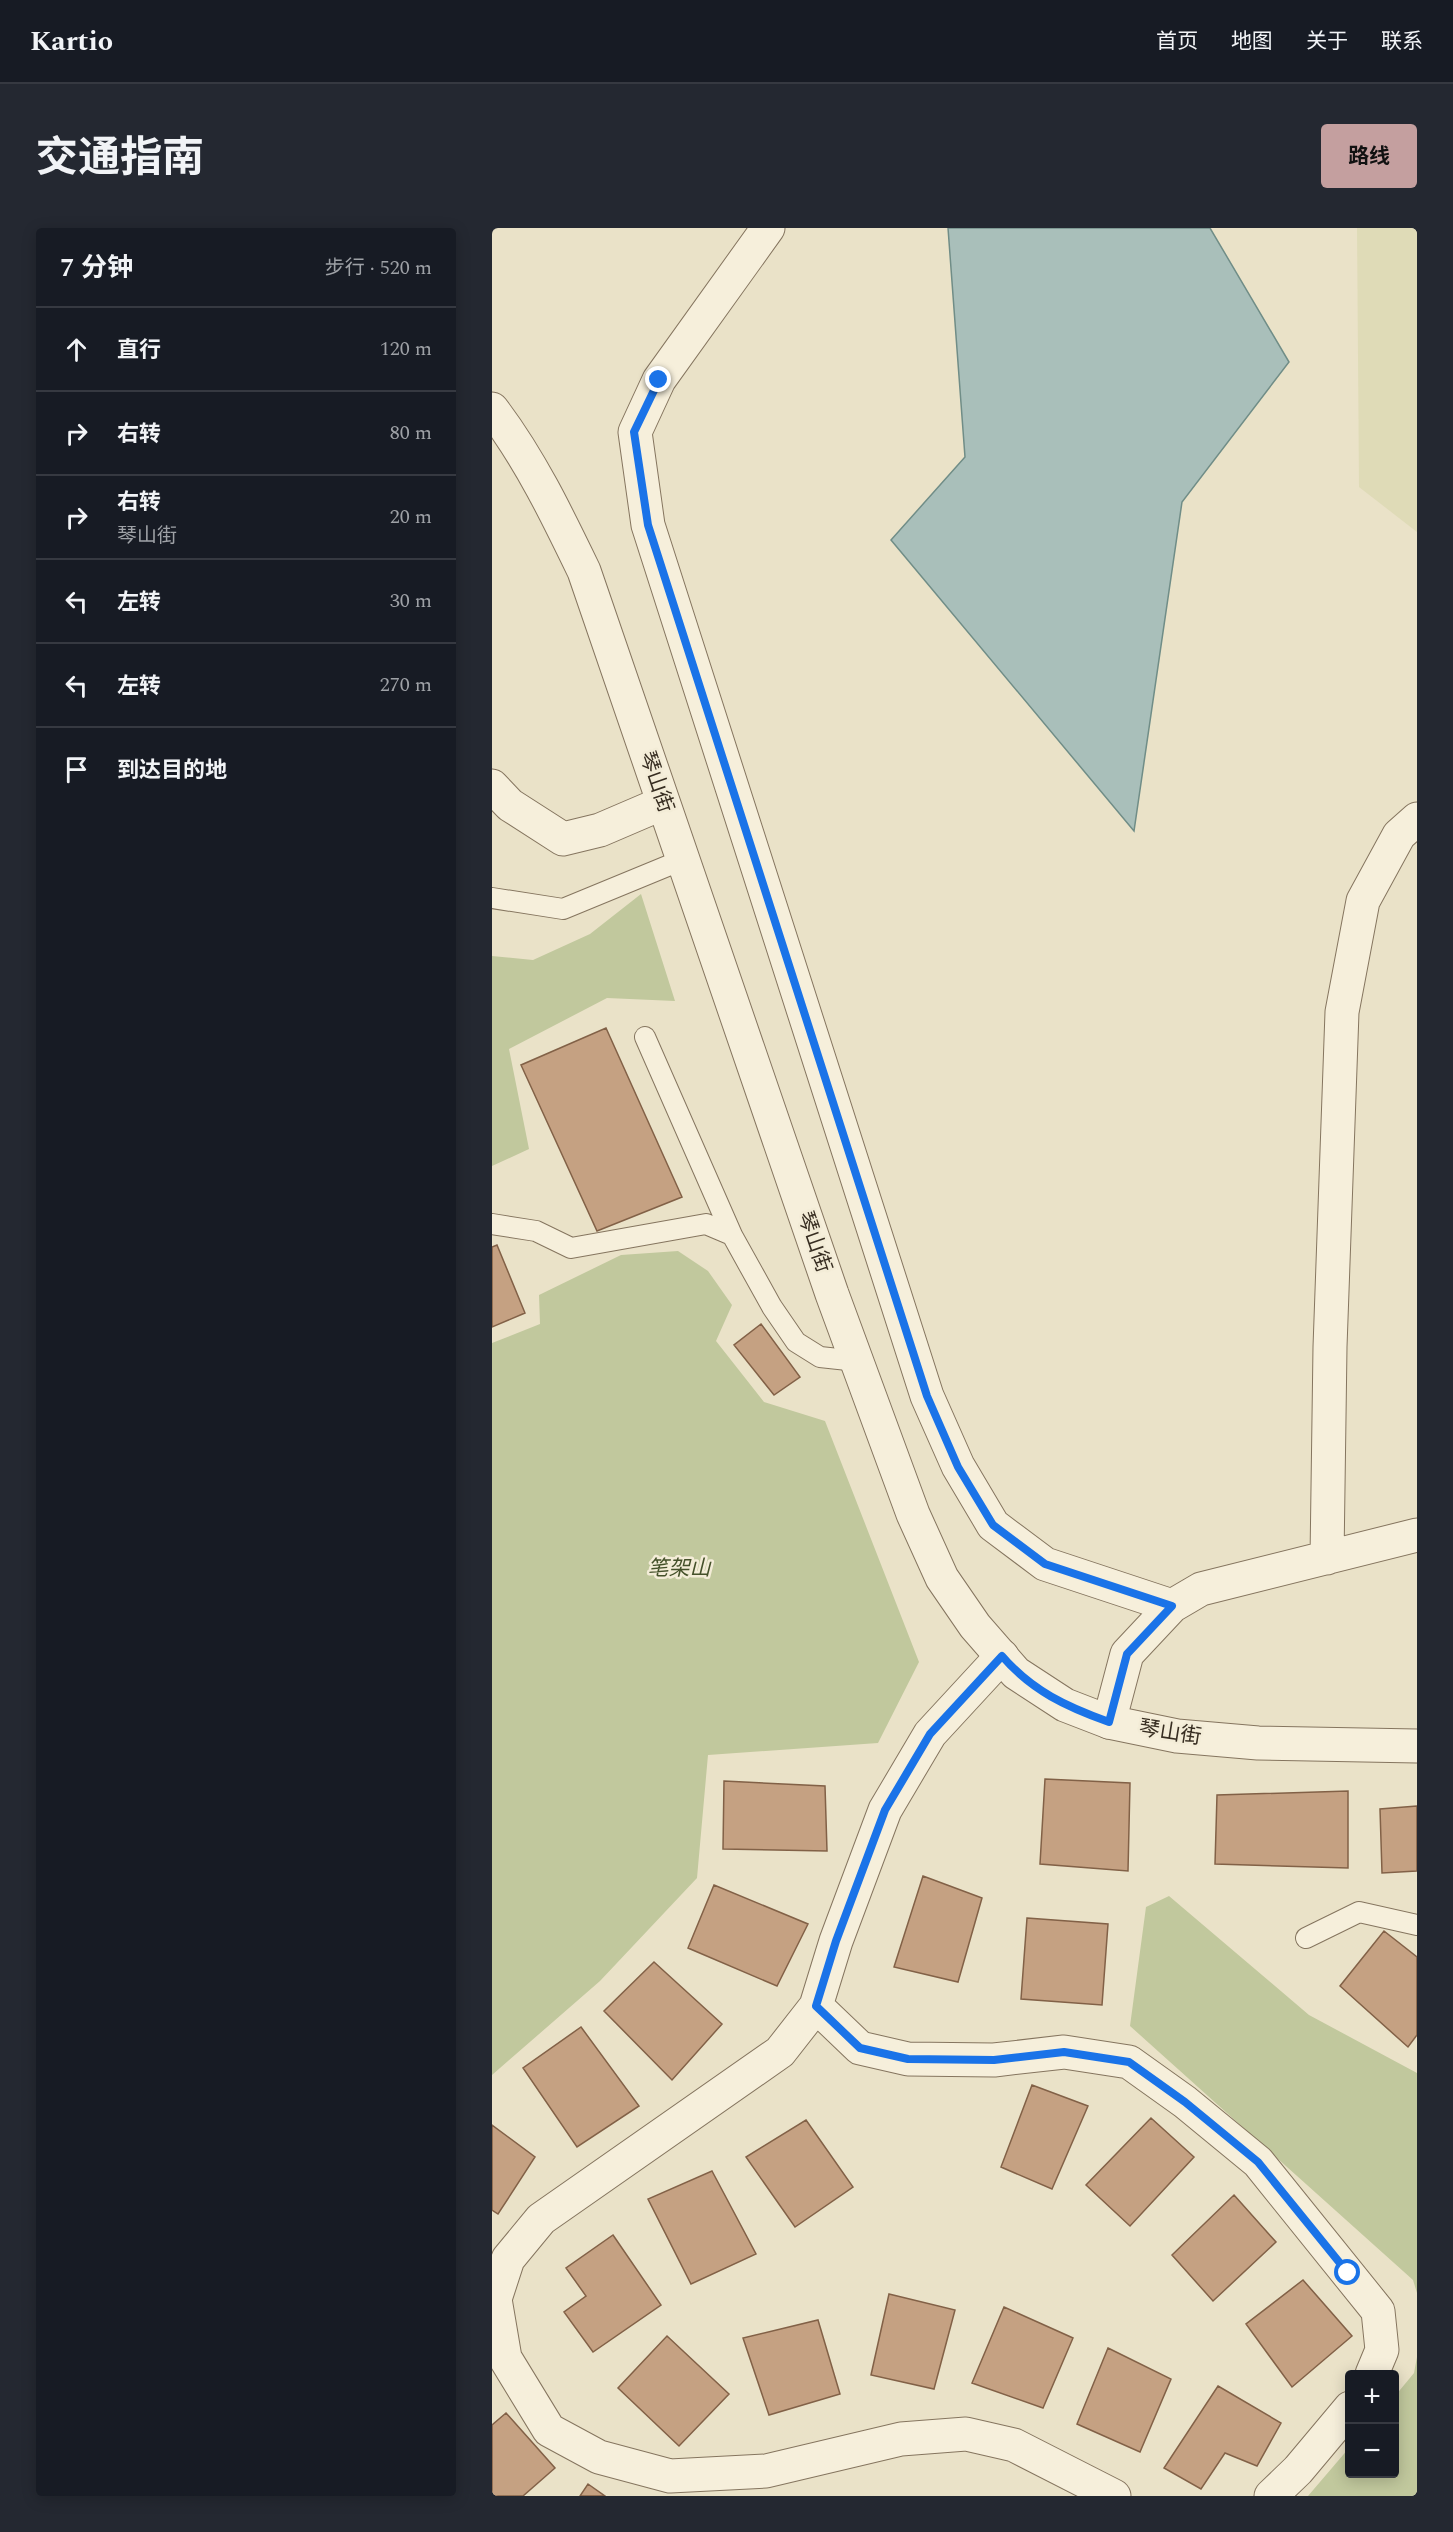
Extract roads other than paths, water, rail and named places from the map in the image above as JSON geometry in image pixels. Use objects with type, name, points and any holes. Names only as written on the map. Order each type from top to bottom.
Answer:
[{"type":"street","points":[[768,228],[659,380],[634,432],[648,525],[927,1396],[958,1467],[993,1525],[1045,1564],[1172,1606]]},
{"type":"street","name":"琴山街","points":[[492,409],[508,430],[551,502],[584,571],[682,860],[857,1361],[913,1514],[942,1578],[975,1626],[1016,1673],[1065,1706],[1109,1722],[1177,1736],[1257,1743],[1417,1746]]},
{"type":"street","points":[[492,786],[510,805],[563,839],[600,830],[663,803]]},
{"type":"street","points":[[1327,1558],[1330,1347],[1342,1012],[1363,901],[1399,835],[1417,819]]},
{"type":"street","points":[[1109,1722],[1127,1654],[1172,1606],[1201,1589],[1417,1535]]},
{"type":"street","points":[[1002,1656],[930,1734],[885,1810],[836,1941],[816,2006],[780,2052],[541,2219],[508,2259],[495,2299],[505,2358],[549,2430],[599,2457],[670,2476],[766,2471],[901,2439],[966,2434],[1014,2445],[1114,2496]]},
{"type":"street","points":[[816,2006],[860,2048],[908,2059],[994,2060],[1064,2052],[1129,2062],[1185,2102],[1258,2162],[1378,2310],[1382,2350],[1374,2370]]},
{"type":"street","points":[[1271,2496],[1298,2469],[1345,2414]]},
{"type":"lane","points":[[492,898],[563,909],[682,860]]},
{"type":"lane","points":[[645,1037],[732,1235],[772,1307],[796,1342],[820,1357],[857,1361]]},
{"type":"lane","points":[[492,1224],[536,1231],[572,1248],[706,1224],[732,1235]]},
{"type":"lane","points":[[1306,1938],[1359,1912],[1417,1925]]},
{"type":"water","points":[[948,228],[1210,228],[1289,362],[1182,502],[1134,831],[891,540],[965,457]]},
{"type":"park label","name":"笔架山","points":[[679,1569]]}]
